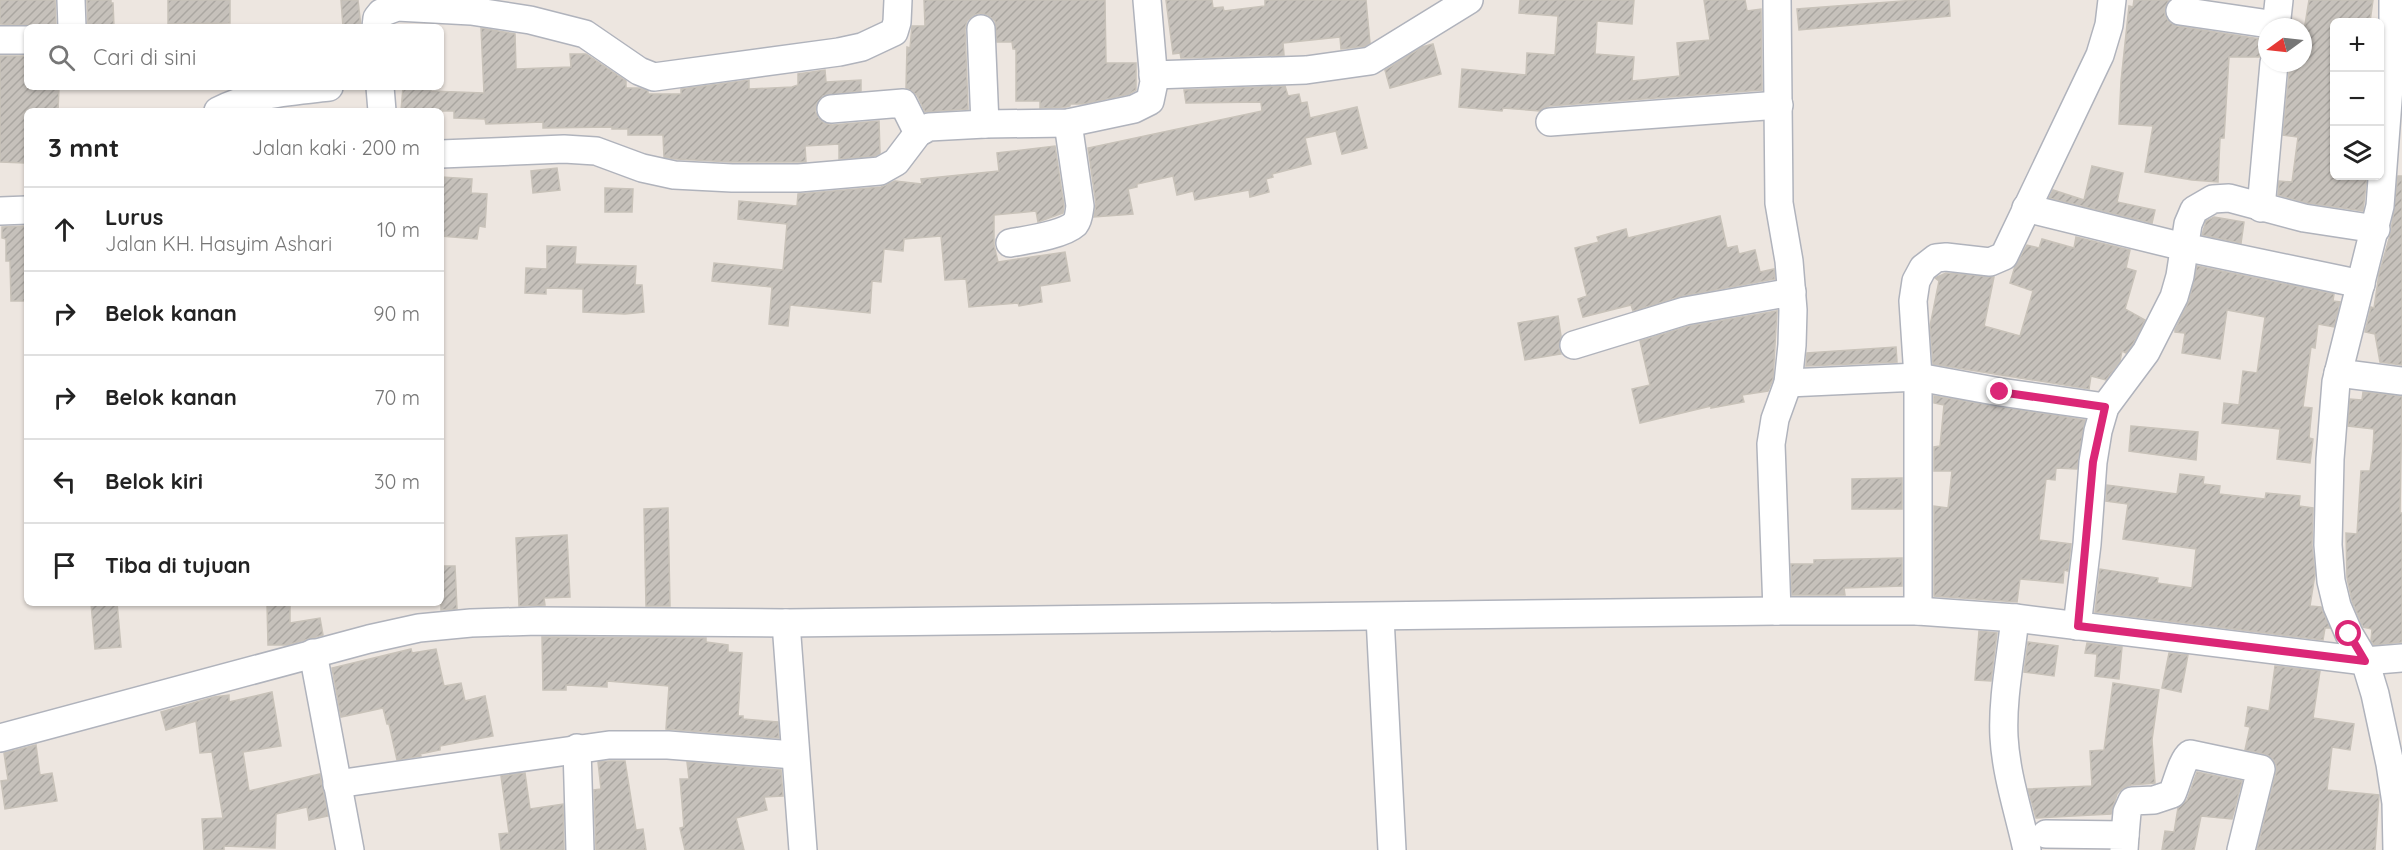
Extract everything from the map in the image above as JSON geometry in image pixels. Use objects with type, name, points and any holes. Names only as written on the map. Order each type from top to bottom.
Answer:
[{"type":"street","points":[[70,0],[72,24]]},
{"type":"street","points":[[376,24],[381,13],[396,7],[471,11],[530,20],[585,34],[639,71],[654,76],[720,69],[862,47],[894,32],[898,0]]},
{"type":"street","points":[[444,154],[564,149],[596,151],[642,168],[674,175],[732,178],[799,178],[880,171],[896,162],[918,133],[929,127],[1068,123],[1134,109],[1146,104],[1153,96],[1154,90],[1147,0]]},
{"type":"street","points":[[1153,75],[1306,70],[1370,61],[1469,0]]},
{"type":"street","points":[[1777,0],[1779,203],[1792,292],[1792,345],[1788,383],[1774,419],[1770,459],[1777,611]]},
{"type":"street","points":[[1918,611],[1918,377],[1913,301],[1918,276],[1923,268],[1936,258],[1990,262],[2004,256],[2100,55],[2109,25],[2112,0]]},
{"type":"street","points":[[2393,0],[2393,34],[2380,206],[2338,373],[2330,459],[2328,545],[2331,581],[2337,606],[2365,661],[2375,694],[2396,803],[2397,850]]},
{"type":"street","points":[[2180,11],[2277,17]]},
{"type":"street","points":[[981,29],[985,124]]},
{"type":"street","points":[[0,40],[24,40]]},
{"type":"street","points":[[2261,208],[2273,72]]},
{"type":"street","points":[[224,108],[231,104],[310,90]]},
{"type":"street","points":[[380,90],[382,108]]},
{"type":"street","points":[[831,109],[903,103],[918,133]]},
{"type":"street","points":[[1550,122],[1779,105]]},
{"type":"street","points":[[1010,243],[1063,230],[1074,225],[1078,218],[1080,206],[1068,123]]},
{"type":"street","points":[[2078,626],[2093,462],[2105,407],[2146,352],[2174,297],[2190,217],[2194,210],[2207,201],[2229,198],[2304,218],[2376,229]]},
{"type":"street","points":[[2026,208],[2184,247],[2361,284]]},
{"type":"street","points":[[0,211],[24,210]]},
{"type":"street","points":[[1574,345],[1684,311],[1792,292]]},
{"type":"street","points":[[2338,373],[2402,381]]},
{"type":"street","points":[[1788,383],[1918,377],[2000,392],[2105,407]]},
{"type":"street","points":[[0,738],[313,653],[419,628],[471,623],[538,621],[786,623],[1918,611],[2015,618],[2365,661],[2402,658]]},
{"type":"street","points":[[1380,617],[1392,850]]},
{"type":"street","points":[[2015,618],[2003,722],[2004,740],[2009,777],[2037,842],[2125,843],[2127,812],[2132,801],[2154,800],[2172,794],[2180,779],[2185,758],[2190,754],[2261,769],[2241,850]]},
{"type":"street","points":[[786,623],[794,755],[803,850]]},
{"type":"street","points":[[313,653],[350,850]]},
{"type":"street","points":[[337,784],[577,748],[639,744],[794,755]]},
{"type":"street","points":[[577,748],[580,850]]},
{"type":"building","points":[[0,0],[55,0],[56,24],[0,24]]},
{"type":"building","points":[[87,0],[111,0],[114,24],[88,24]]},
{"type":"building","points":[[168,0],[230,0],[230,23],[168,24]]},
{"type":"building","points":[[341,0],[358,0],[361,24],[343,24]]},
{"type":"building","points":[[924,0],[1105,0],[1106,63],[1136,63],[1136,90],[1129,94],[1083,104],[1070,104],[1066,107],[1040,108],[1040,101],[1016,101],[1016,49],[1013,49],[1012,42],[997,42],[995,21],[988,15],[980,13],[967,21],[965,29],[968,109],[925,112],[917,95],[906,88],[907,47],[910,48],[912,26],[925,26]]},
{"type":"building","points":[[1166,0],[1212,0],[1213,8],[1223,7],[1224,11],[1265,6],[1265,0],[1366,0],[1370,43],[1365,46],[1341,49],[1340,37],[1283,43],[1284,55],[1181,58],[1180,53],[1173,54]]},
{"type":"building","points":[[1520,0],[1634,0],[1632,24],[1597,21],[1595,54],[1634,57],[1632,81],[1680,76],[1677,43],[1710,40],[1704,0],[1745,0],[1747,11],[1761,9],[1762,90],[1549,106],[1540,111],[1503,108],[1502,111],[1459,107],[1462,69],[1526,75],[1527,53],[1555,55],[1558,16],[1519,13]]},
{"type":"building","points":[[1916,0],[1949,0],[1950,16],[1799,30],[1797,9]]},
{"type":"building","points":[[2134,0],[2169,0],[2165,8],[2165,16],[2170,23],[2258,39],[2258,57],[2229,57],[2224,138],[2220,138],[2218,182],[2145,172],[2153,126],[2119,124],[2129,6],[2133,7]]},
{"type":"building","points":[[2309,0],[2373,0],[2371,18],[2330,18],[2330,180],[2367,180],[2363,211],[2307,203],[2278,195],[2279,181],[2292,182],[2298,137],[2283,135],[2289,72],[2312,72],[2312,18],[2306,18]]},
{"type":"building","points":[[481,28],[515,34],[516,69],[571,67],[570,54],[586,54],[626,81],[626,88],[639,88],[648,91],[648,94],[681,94],[681,89],[749,80],[749,89],[792,87],[798,85],[798,74],[825,70],[826,82],[861,80],[861,91],[823,96],[817,103],[815,111],[818,117],[824,123],[832,125],[879,121],[880,153],[875,156],[839,159],[839,144],[805,146],[806,162],[676,159],[664,157],[663,135],[628,135],[628,129],[612,129],[612,127],[543,128],[543,122],[486,124],[485,119],[454,118],[454,111],[444,111],[444,108],[401,108],[403,90],[484,93]]},
{"type":"building","points":[[1433,44],[1441,74],[1390,88],[1385,70],[1422,47]]},
{"type":"building","points":[[0,56],[24,56],[24,90],[59,90],[58,108],[24,108],[24,163],[0,162]]},
{"type":"building","points":[[1285,86],[1288,96],[1299,94],[1301,103],[1307,102],[1310,118],[1357,107],[1367,148],[1342,154],[1336,131],[1305,138],[1311,164],[1272,174],[1273,177],[1266,179],[1269,192],[1250,197],[1249,190],[1195,200],[1193,191],[1177,195],[1173,176],[1137,184],[1137,187],[1128,189],[1133,214],[1094,217],[1096,204],[1088,148],[1262,111],[1261,102],[1186,103],[1184,90]]},
{"type":"building","points":[[1055,146],[1064,206],[1063,213],[1038,222],[1036,211],[994,215],[994,245],[998,262],[1065,252],[1070,281],[1040,286],[1042,302],[1019,306],[1018,303],[969,307],[966,279],[945,280],[941,236],[904,239],[903,251],[884,249],[881,282],[872,281],[870,313],[790,305],[788,326],[769,324],[772,287],[712,281],[714,263],[783,270],[787,224],[738,219],[739,201],[797,206],[798,194],[881,187],[895,181],[922,184],[921,179],[999,171],[997,153]]},
{"type":"building","points":[[2092,166],[2123,173],[2117,202],[2155,210],[2152,223],[2049,198],[2053,190],[2084,200]]},
{"type":"building","points":[[557,168],[560,190],[533,193],[531,171]]},
{"type":"building","points":[[2398,176],[2402,176],[2402,365],[2380,362],[2375,334],[2365,332],[2371,307],[2374,308],[2379,274],[2391,232]]},
{"type":"building","points":[[444,177],[472,179],[471,193],[487,194],[485,227],[479,226],[477,239],[444,236]]},
{"type":"building","points":[[605,188],[633,189],[632,212],[605,212]]},
{"type":"building","points":[[1720,216],[1727,248],[1737,246],[1739,254],[1755,250],[1760,272],[1774,269],[1775,279],[1682,296],[1633,311],[1631,305],[1583,317],[1578,299],[1587,296],[1575,248],[1599,242],[1597,237],[1626,229],[1628,238]]},
{"type":"building","points":[[2214,217],[2244,222],[2241,243],[2202,235],[2206,221]]},
{"type":"building","points":[[24,226],[24,301],[11,301],[10,261],[6,261],[6,239],[2,238],[2,227]]},
{"type":"building","points":[[2076,237],[2130,250],[2126,268],[2136,271],[2125,309],[2145,320],[2133,344],[2126,353],[2122,351],[2120,361],[2106,380],[2091,376],[2089,389],[1933,364],[1930,326],[1939,281],[1935,278],[1946,273],[1994,277],[1984,326],[2020,336],[2033,291],[2010,283],[2015,266],[2027,245],[2039,248],[2042,239],[2074,248]]},
{"type":"building","points":[[547,246],[576,247],[575,264],[636,266],[635,285],[642,285],[644,312],[625,314],[583,312],[583,289],[546,288],[546,294],[525,293],[526,268],[547,269]]},
{"type":"building","points":[[2197,266],[2334,294],[2333,301],[2340,302],[2334,327],[2318,324],[2315,348],[2311,347],[2303,407],[2312,408],[2309,438],[2313,439],[2310,463],[2277,459],[2280,429],[2222,423],[2224,403],[2239,405],[2243,371],[2257,373],[2265,317],[2227,310],[2220,359],[2182,353],[2185,333],[2175,332],[2175,330],[2189,301]]},
{"type":"building","points":[[1777,311],[1773,379],[1768,391],[1742,395],[1744,402],[1711,408],[1711,406],[1640,423],[1632,389],[1650,385],[1640,341],[1689,326]]},
{"type":"building","points":[[1558,316],[1561,354],[1525,360],[1518,323]]},
{"type":"building","points":[[1896,347],[1897,362],[1806,366],[1807,353]]},
{"type":"building","points":[[2363,392],[2402,396],[2400,513],[2402,513],[2402,642],[2374,645],[2371,641],[2372,629],[2363,627],[2352,601],[2347,578],[2346,533],[2357,534],[2361,471],[2370,471],[2373,449],[2374,429],[2348,426],[2350,399],[2362,400]]},
{"type":"building","points":[[1934,396],[2085,420],[2077,469],[2056,468],[2055,480],[2046,479],[2039,540],[2071,544],[2068,571],[2064,570],[2063,583],[2020,579],[2017,602],[1934,596],[1934,506],[1948,508],[1952,471],[1934,471],[1934,447],[1940,446],[1944,405],[1934,403]]},
{"type":"building","points":[[2131,426],[2198,432],[2196,460],[2129,451]]},
{"type":"building","points":[[2180,474],[2204,477],[2203,484],[2220,486],[2219,494],[2265,499],[2266,493],[2300,496],[2299,506],[2313,508],[2312,545],[2315,574],[2310,606],[2321,607],[2330,628],[2325,628],[2323,640],[2095,612],[2100,569],[2158,578],[2157,583],[2192,588],[2196,549],[2123,539],[2128,504],[2106,501],[2107,485],[2177,494]]},
{"type":"building","points":[[1902,478],[1902,509],[1852,509],[1852,479]]},
{"type":"building","points":[[668,508],[670,606],[646,606],[644,509]]},
{"type":"building","points":[[567,535],[570,597],[544,598],[545,605],[519,606],[516,538]]},
{"type":"building","points":[[1902,558],[1902,586],[1844,588],[1845,595],[1792,595],[1791,564],[1814,564],[1814,560]]},
{"type":"building","points":[[444,566],[455,566],[457,609],[441,610],[441,606],[444,606]]},
{"type":"building","points":[[91,606],[117,606],[121,647],[95,649]]},
{"type":"building","points":[[267,606],[290,606],[290,623],[320,618],[323,635],[287,645],[268,645]]},
{"type":"building","points":[[1979,631],[1997,633],[1991,681],[1975,680]]},
{"type":"building","points":[[542,637],[706,638],[706,642],[728,645],[728,652],[742,653],[738,716],[743,716],[743,719],[778,722],[779,738],[666,729],[669,686],[607,681],[607,687],[566,685],[566,690],[543,690]]},
{"type":"building","points":[[2028,642],[2058,646],[2054,676],[2024,672]]},
{"type":"building","points":[[2087,643],[2122,647],[2119,679],[2095,676],[2097,654],[2085,653]]},
{"type":"building","points":[[411,649],[412,653],[436,649],[444,686],[461,683],[465,701],[485,696],[493,736],[440,746],[440,750],[397,760],[383,708],[341,717],[332,668]]},
{"type":"building","points":[[2169,653],[2188,655],[2181,692],[2162,688]]},
{"type":"building","points":[[2275,666],[2320,671],[2313,718],[2354,724],[2350,750],[2332,747],[2327,790],[2379,795],[2375,850],[2257,850],[2276,765],[2272,758],[2265,754],[2245,750],[2250,727],[2245,726],[2248,707],[2269,711]]},
{"type":"building","points":[[2113,683],[2159,690],[2152,740],[2155,783],[2123,788],[2117,794],[2111,814],[2036,818],[2028,789],[2092,786],[2090,751],[2104,750]]},
{"type":"building","points":[[272,692],[281,746],[243,752],[249,791],[320,774],[328,816],[309,820],[307,807],[276,814],[275,848],[224,846],[224,850],[204,850],[202,819],[223,818],[212,752],[200,753],[196,721],[166,730],[161,712],[214,697],[229,695],[229,702]]},
{"type":"building","points":[[36,745],[40,775],[52,773],[57,801],[5,809],[1,781],[8,780],[4,753]]},
{"type":"building","points":[[625,761],[636,830],[643,829],[646,850],[596,850],[594,790],[601,789],[598,762]]},
{"type":"building","points":[[687,762],[781,770],[783,796],[764,797],[767,810],[736,818],[744,850],[685,850],[680,828],[684,827],[680,779],[689,779]]},
{"type":"building","points":[[2197,772],[2242,781],[2232,819],[2201,816],[2194,850],[2162,850],[2165,831],[2174,832],[2178,808],[2187,800]]},
{"type":"building","points":[[525,773],[530,809],[563,804],[564,850],[501,850],[499,834],[509,833],[501,776]]},
{"type":"route","points":[[2000,392],[2105,407],[2093,462],[2078,626],[2365,661],[2349,634]]}]
